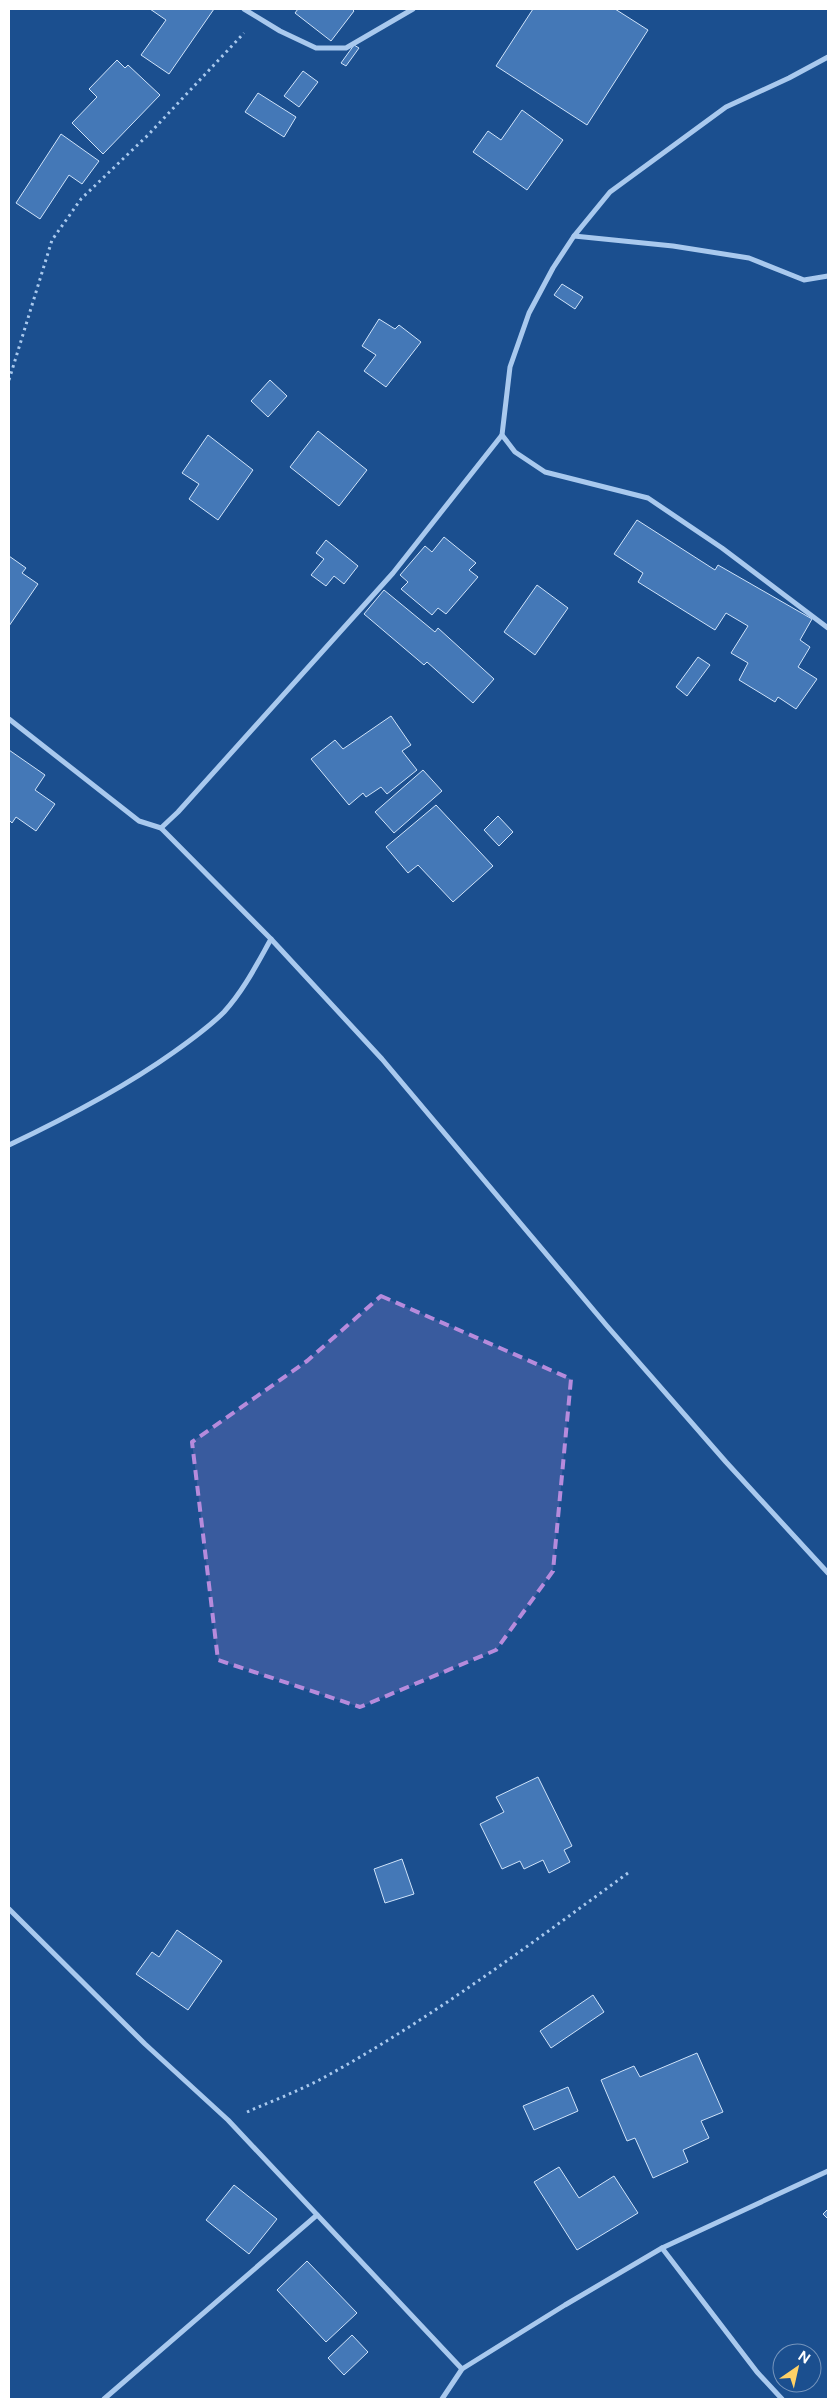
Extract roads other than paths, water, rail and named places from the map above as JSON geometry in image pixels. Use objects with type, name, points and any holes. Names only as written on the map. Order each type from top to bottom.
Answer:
[{"type":"street","points":[[244,9],[258,19],[316,48],[346,48],[414,9]]},
{"type":"street","points":[[161,828],[185,805],[393,573],[502,435],[510,367],[529,313],[553,268],[574,236],[610,192],[726,107],[789,78],[828,57]]},
{"type":"street","points":[[574,236],[673,246],[749,258],[804,280],[828,276]]},
{"type":"street","points":[[502,435],[515,452],[545,472],[648,498],[722,548],[828,628]]},
{"type":"street","points":[[9,719],[139,821],[161,828],[271,939],[382,1059],[638,1362],[726,1462],[828,1573]]},
{"type":"street","points":[[9,1145],[54,1124],[135,1080],[194,1038],[224,1012],[245,985],[271,939]]},
{"type":"street","points":[[9,1909],[145,2044],[228,2120],[462,2369]]},
{"type":"street","points":[[442,2399],[462,2369],[565,2304],[662,2248],[828,2171]]},
{"type":"street","points":[[104,2399],[317,2215]]},
{"type":"street","points":[[662,2248],[757,2372],[782,2399]]}]
